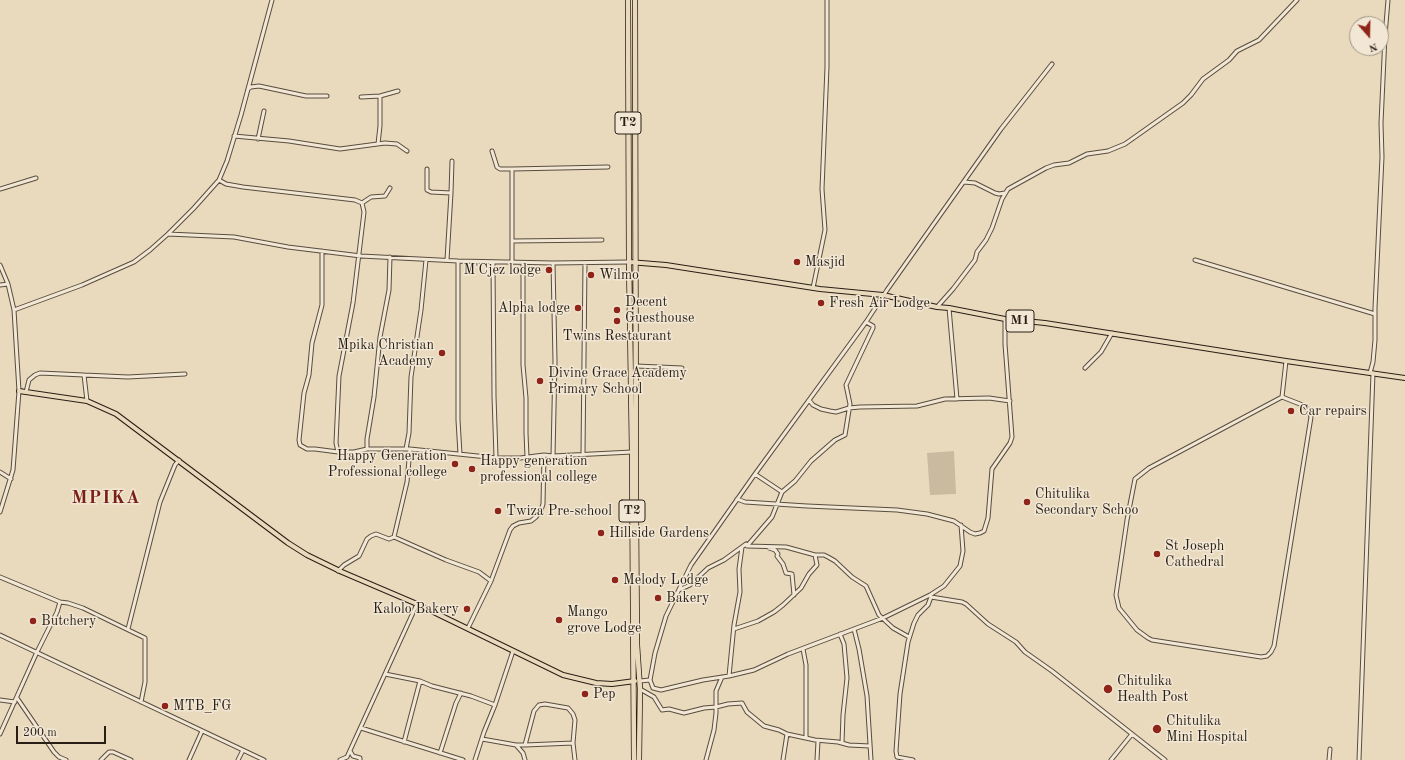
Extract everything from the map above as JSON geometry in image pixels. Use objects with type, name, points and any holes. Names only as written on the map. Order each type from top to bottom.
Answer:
[{"type":"highway","name":"T2","points":[[628,0],[629,262],[632,452],[632,682],[634,760]]},
{"type":"highway","name":"T2","points":[[635,0],[638,645],[640,681],[639,760]]},
{"type":"main road","name":"M1","points":[[629,262],[666,265],[813,288],[883,295],[937,307],[1005,319],[1045,323],[1405,378]]},
{"type":"main road","points":[[19,391],[87,401],[116,414],[288,542],[307,555],[338,571],[417,604],[563,675],[596,683],[612,684],[640,681]]},
{"type":"street","points":[[14,310],[82,285],[134,262],[168,234],[219,180],[227,161],[272,0]]},
{"type":"street","points":[[813,288],[825,230],[822,189],[828,67],[827,0]]},
{"type":"street","points":[[964,182],[975,183],[999,194],[1046,168],[1068,163],[1087,154],[1108,151],[1120,147],[1178,107],[1191,95],[1203,79],[1229,60],[1237,51],[1259,40],[1297,0]]},
{"type":"street","points":[[1359,760],[1372,373],[1382,157],[1381,123],[1388,0]]},
{"type":"street","points":[[961,525],[963,551],[960,566],[944,586],[930,596],[883,618],[788,654],[754,670],[661,690],[653,688],[650,680],[655,653],[666,616],[691,565],[755,474],[866,322],[883,295],[1002,129],[1052,64]]},
{"type":"street","points":[[247,90],[251,87],[260,86],[306,96],[327,96]]},
{"type":"street","points":[[361,97],[380,96],[398,91]]},
{"type":"street","points":[[378,144],[380,126],[380,96]]},
{"type":"street","points":[[258,139],[264,111]]},
{"type":"street","points":[[234,136],[289,141],[340,149],[378,144],[397,144],[407,151]]},
{"type":"street","points":[[492,151],[497,167],[500,168],[608,167]]},
{"type":"street","points":[[447,260],[452,193],[452,161]]},
{"type":"street","points":[[427,169],[427,190],[431,192],[452,193]]},
{"type":"street","points":[[512,169],[512,262]]},
{"type":"street","points":[[0,189],[36,178]]},
{"type":"street","points":[[219,180],[226,184],[242,187],[355,200],[362,203]]},
{"type":"street","points":[[362,203],[371,197],[385,196],[390,188]]},
{"type":"street","points":[[937,307],[974,260],[977,252],[986,240],[1005,192]]},
{"type":"street","points":[[338,452],[336,443],[340,376],[353,303],[359,256],[364,212],[362,203]]},
{"type":"street","points":[[168,234],[234,237],[288,247],[359,256],[524,263],[629,262]]},
{"type":"street","points":[[512,241],[602,240]]},
{"type":"street","points":[[322,251],[322,305],[312,343],[309,375],[304,394],[299,440],[300,445],[307,449],[315,448],[338,452],[354,452],[366,449],[408,449],[496,457],[632,452]]},
{"type":"street","points":[[366,449],[374,397],[380,337],[389,290],[390,257]]},
{"type":"street","points":[[394,537],[407,482],[411,376],[421,310],[426,260]]},
{"type":"street","points":[[1195,260],[1375,314]]},
{"type":"street","points":[[458,261],[458,420],[460,454]]},
{"type":"street","points":[[493,262],[496,457]]},
{"type":"street","points":[[524,263],[523,365],[526,398],[527,457]]},
{"type":"street","points":[[553,263],[555,361],[553,456]]},
{"type":"street","points":[[584,454],[585,263]]},
{"type":"street","points":[[0,264],[8,284],[14,310],[19,391],[15,456],[11,479],[0,512]]},
{"type":"street","points":[[0,285],[8,284]]},
{"type":"street","points":[[949,308],[957,399]]},
{"type":"street","points":[[737,499],[744,502],[897,510],[927,514],[954,521],[970,532],[976,534],[980,533],[986,527],[988,518],[992,469],[1010,444],[1012,437],[1005,344],[1005,319]]},
{"type":"street","points":[[747,546],[770,519],[782,492],[795,481],[811,461],[835,440],[845,434],[849,401],[846,385],[873,326],[866,322]]},
{"type":"street","points":[[1085,368],[1100,352],[1112,333]]},
{"type":"street","points":[[1282,397],[1286,361]]},
{"type":"street","points":[[636,366],[682,368]]},
{"type":"street","points":[[26,392],[29,380],[35,375],[50,373],[128,377],[185,374]]},
{"type":"street","points":[[84,375],[87,401]]},
{"type":"street","points":[[1282,397],[1305,406],[1311,417],[1274,646],[1271,652],[1267,656],[1261,656],[1152,640],[1148,638],[1137,630],[1118,608],[1116,595],[1127,520],[1135,479],[1149,468],[1282,397]]},
{"type":"street","points":[[809,400],[813,405],[830,412],[848,408],[917,406],[944,399],[989,398],[1010,401]]},
{"type":"street","points":[[468,628],[490,581],[510,530],[513,526],[519,523],[531,521],[542,510],[544,455]]},
{"type":"street","points":[[128,629],[160,502],[175,465],[179,460]]},
{"type":"street","points":[[0,472],[11,479]]},
{"type":"street","points":[[755,474],[782,492]]},
{"type":"street","points":[[338,571],[344,564],[360,554],[366,541],[371,536],[376,534],[389,539],[394,537],[446,560],[479,572],[490,581]]},
{"type":"street","points":[[679,590],[690,585],[708,568],[724,560],[746,544],[747,546],[786,547],[815,555],[824,555],[835,561],[852,577],[866,586],[876,612],[894,628],[909,637]]},
{"type":"street","points":[[765,546],[775,550],[786,573],[792,574],[794,595]]},
{"type":"street","points":[[729,676],[735,620],[740,592],[739,569],[742,547]]},
{"type":"street","points":[[734,629],[758,621],[769,615],[794,595],[801,588],[809,574],[817,565],[815,555]]},
{"type":"street","points":[[0,577],[60,602],[73,604],[146,638],[145,682],[141,702]]},
{"type":"street","points":[[897,760],[896,752],[900,694],[909,637],[916,619],[928,605],[930,596]]},
{"type":"street","points":[[930,596],[966,604],[988,624],[1016,642],[1025,652],[1052,671],[1165,760]]},
{"type":"street","points":[[0,734],[57,612],[60,602]]},
{"type":"street","points":[[340,760],[347,758],[417,604]]},
{"type":"street","points":[[854,629],[868,696],[871,760]]},
{"type":"street","points":[[840,634],[844,644],[848,678],[843,715],[842,744]]},
{"type":"street","points":[[0,635],[264,760]]},
{"type":"street","points":[[803,649],[806,665],[806,738]]},
{"type":"street","points":[[475,760],[513,651]]},
{"type":"street","points":[[385,674],[420,681],[495,705]]},
{"type":"street","points":[[706,760],[714,730],[716,691],[722,677]]},
{"type":"street","points":[[640,681],[650,680]]},
{"type":"street","points":[[404,742],[420,681]]},
{"type":"street","points":[[640,689],[654,697],[662,710],[669,709],[684,713],[704,708],[716,708],[728,704],[742,703],[747,712],[764,726],[787,734],[818,741],[870,746]]},
{"type":"street","points":[[440,753],[456,703],[461,694]]},
{"type":"street","points":[[17,698],[54,752],[65,760]]},
{"type":"street","points":[[0,700],[15,702]]},
{"type":"street","points":[[525,745],[536,708],[539,705],[545,704],[568,708],[574,714],[575,720],[573,743],[575,760]]},
{"type":"street","points":[[361,728],[463,760]]},
{"type":"street","points":[[190,759],[202,731]]},
{"type":"street","points":[[783,760],[787,734]]},
{"type":"street","points":[[1112,760],[1132,734]]},
{"type":"street","points":[[482,739],[516,745],[573,743]]},
{"type":"street","points":[[817,760],[818,741]]},
{"type":"street","points":[[516,745],[523,753],[525,760]]},
{"type":"street","points":[[1329,760],[1330,749]]},
{"type":"street","points":[[238,760],[243,750]]},
{"type":"street","points":[[350,751],[353,756],[360,758],[360,760]]},
{"type":"street","points":[[101,760],[109,752],[113,752],[132,760]]},
{"type":"street","points":[[897,754],[897,757],[913,760]]},
{"type":"shaded area","points":[[954,451],[956,494],[930,495],[927,453]]},
{"type":"place","name":"Masjid","points":[[797,262]]},
{"type":"place","name":"M'Cjez lodge","points":[[549,270]]},
{"type":"place","name":"Wilmo","points":[[591,275]]},
{"type":"place","name":"Fresh Air Lodge","points":[[821,303]]},
{"type":"place","name":"Alpha lodge","points":[[578,308]]},
{"type":"place","name":"Decent Guesthouse","points":[[617,310]]},
{"type":"place","name":"Twins Restaurant","points":[[617,321]]},
{"type":"place","name":"Mpika Christian Academy","points":[[442,353]]},
{"type":"place","name":"Divine Grace Academy Primary School","points":[[540,381]]},
{"type":"place","name":"Car repairs","points":[[1291,411]]},
{"type":"place","name":"Happy Generation Professional college","points":[[455,464]]},
{"type":"place","name":"Happy generation professional college","points":[[472,469]]},
{"type":"place","name":"Chitulika Secondary Schoo","points":[[1027,502]]},
{"type":"place","name":"Twiza Pre-school","points":[[498,511]]},
{"type":"place","name":"Hillside Gardens","points":[[601,533]]},
{"type":"place","name":"St Joseph Cathedral","points":[[1157,554]]},
{"type":"place","name":"Melody Lodge","points":[[615,580]]},
{"type":"place","name":"Bakery","points":[[658,598]]},
{"type":"place","name":"Kalolo Bakery","points":[[467,609]]},
{"type":"place","name":"Mango grove Lodge","points":[[559,620]]},
{"type":"place","name":"Butchery","points":[[33,621]]},
{"type":"place","name":"Chitulika Health Post","points":[[1108,689]]},
{"type":"place","name":"Pep","points":[[585,694]]},
{"type":"place","name":"MTB_FG","points":[[165,706]]},
{"type":"place","name":"Chitulika Mini Hospital","points":[[1157,729]]},
{"type":"district","name":"MPIKA","points":[[106,498]]}]
